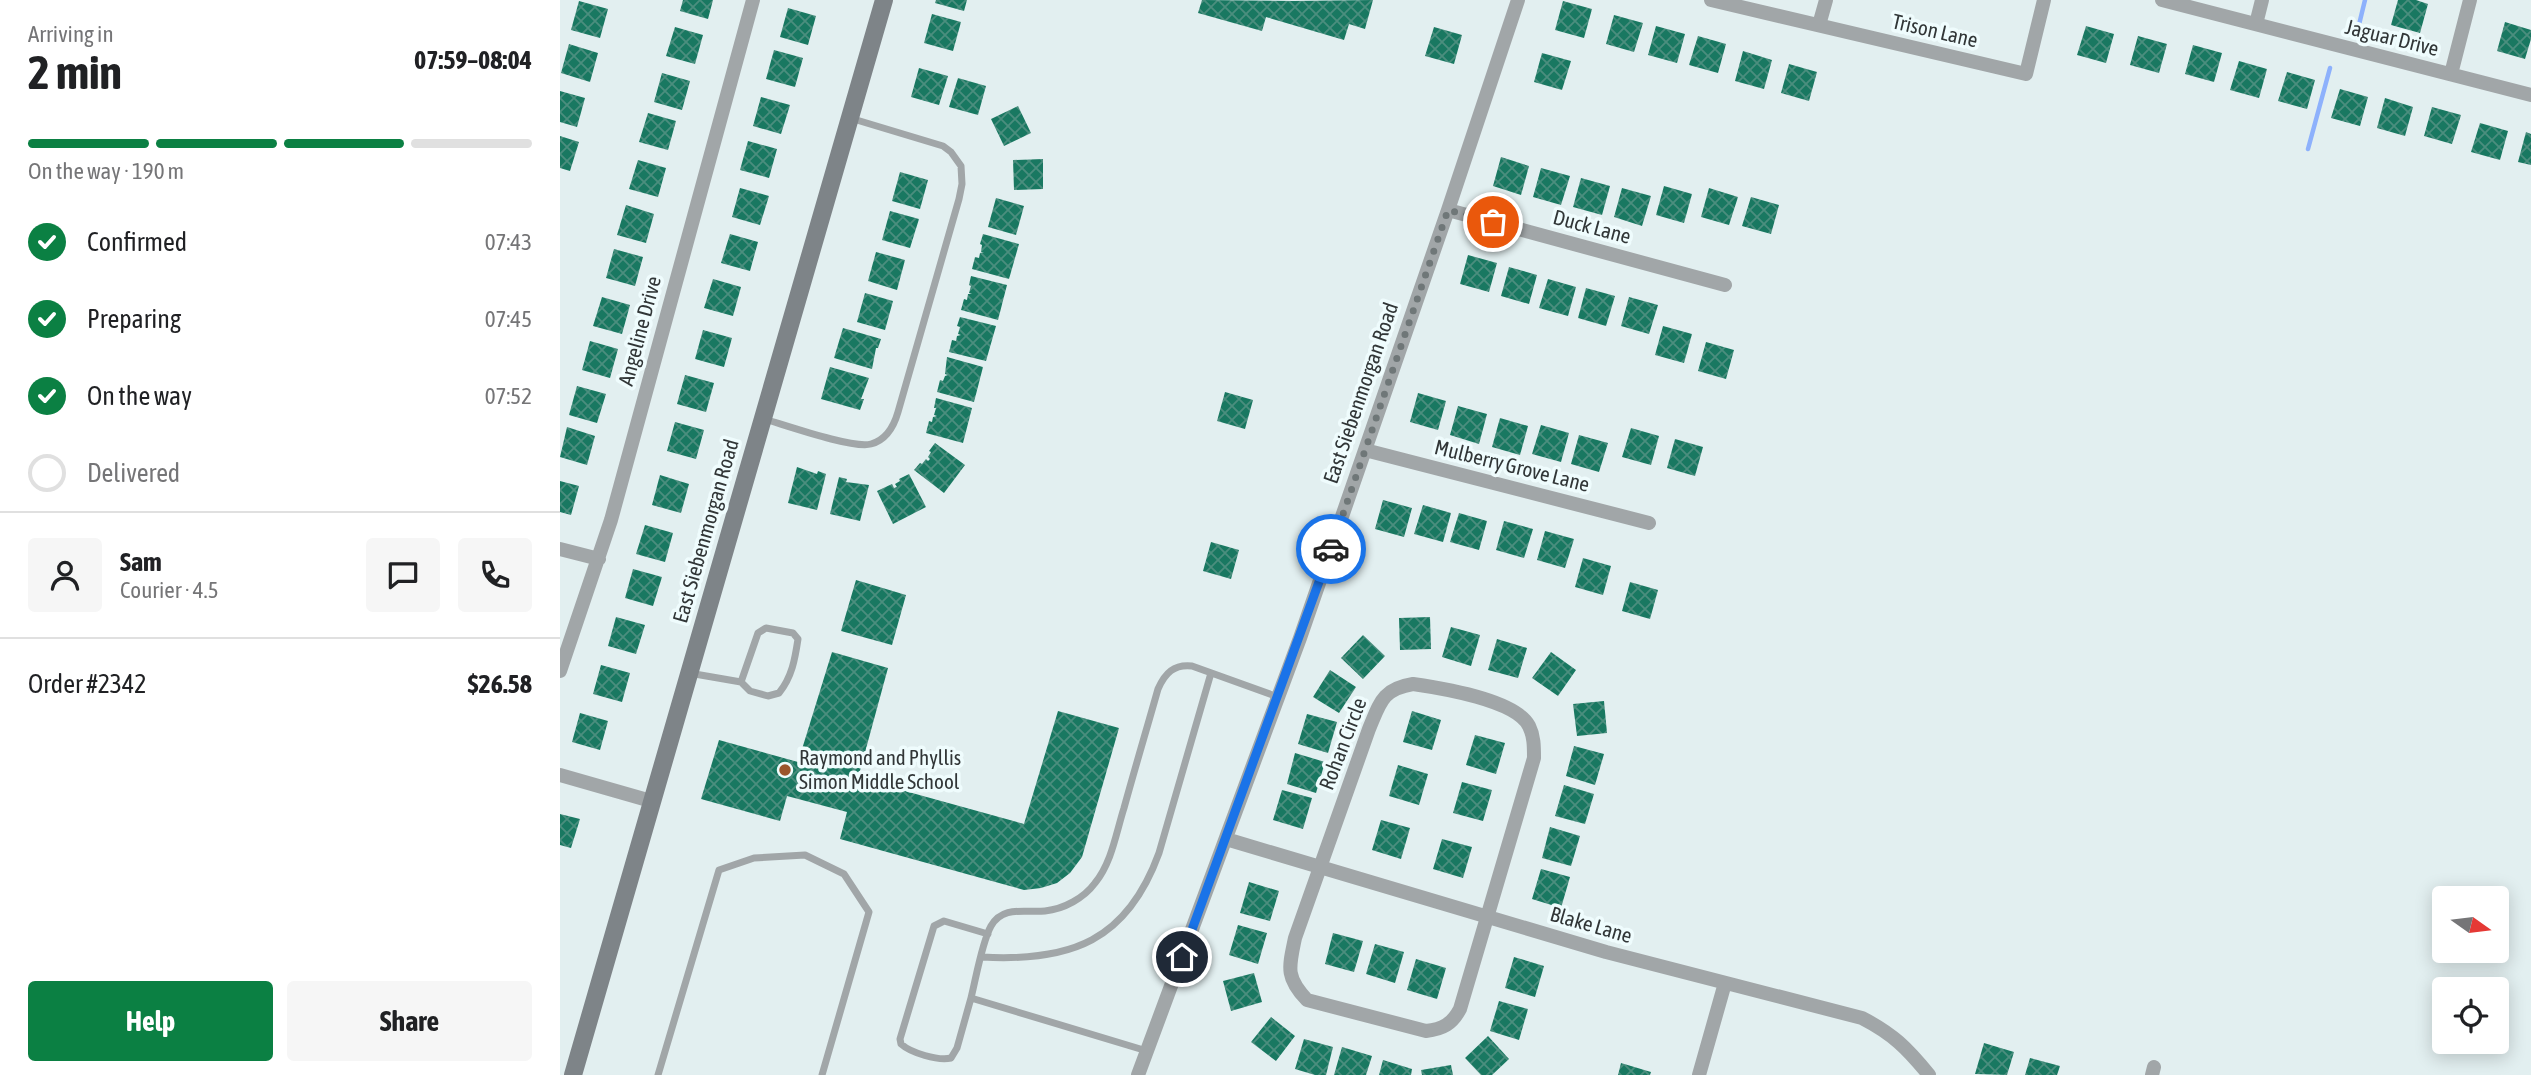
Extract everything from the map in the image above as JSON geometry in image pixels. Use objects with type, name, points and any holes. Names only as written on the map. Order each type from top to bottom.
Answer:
[{"type":"street","name":"Angeline Drive","points":[[560,671],[598,559],[753,0]]},
{"type":"street","name":"East Siebenmorgan Road","points":[[573,1075],[884,0]]},
{"type":"street","name":"East Siebenmorgan Road","points":[[1138,1075],[1278,697],[1448,210],[1518,0]]},
{"type":"street","name":"Trison Lane","points":[[1711,0],[2025,74],[2044,0]]},
{"type":"street","points":[[1819,25],[1826,0]]},
{"type":"street","name":"Jaguar Drive","points":[[2162,0],[2531,95]]},
{"type":"street","points":[[2256,24],[2262,0]]},
{"type":"street","points":[[2451,74],[2470,0]]},
{"type":"street","name":"Duck Lane","points":[[1448,210],[1725,285]]},
{"type":"street","name":"Mulberry Grove Lane","points":[[1365,450],[1649,523]]},
{"type":"street","points":[[560,549],[598,559]]},
{"type":"street","name":"Rohan Circle","points":[[1413,684],[1432,687],[1499,704],[1517,711],[1529,724],[1535,742],[1534,758],[1488,917],[1460,1009],[1454,1021],[1441,1029],[1426,1031],[1322,1006],[1307,1000],[1295,988],[1288,969],[1295,938],[1368,729],[1382,697],[1397,687],[1413,684]]},
{"type":"street","points":[[560,775],[651,801]]},
{"type":"street","name":"Blake Lane","points":[[1226,839],[1606,952],[1862,1018],[1888,1032],[1912,1053],[1929,1075]]},
{"type":"street","points":[[1699,1075],[1726,983]]},
{"type":"lane","points":[[762,418],[868,445],[884,437],[892,428],[898,412],[958,199],[962,174],[957,158],[943,146],[850,117]]},
{"type":"lane","points":[[688,673],[741,682],[750,691],[768,696],[779,693],[788,683],[796,657],[798,639],[793,633],[766,628],[758,633],[741,682]]},
{"type":"lane","points":[[988,934],[944,921],[934,926],[900,1039],[901,1044],[911,1050],[944,1059],[951,1058],[957,1048],[993,923],[1007,912],[1044,911],[1063,906],[1081,897],[1096,882],[1110,855],[1161,681],[1171,670],[1184,665],[1278,697]]},
{"type":"lane","points":[[982,957],[1029,958],[1074,948],[1099,937],[1131,909],[1159,853],[1211,673]]},
{"type":"lane","points":[[658,1075],[719,870],[754,858],[805,855],[844,874],[869,912],[822,1075]]},
{"type":"lane","points":[[971,998],[1147,1051]]},
{"type":"building","points":[[683,0],[713,0],[708,19],[680,11]]},
{"type":"building","points":[[936,0],[967,0],[964,11],[935,3]]},
{"type":"building","points":[[1202,0],[1373,0],[1365,29],[1349,24],[1344,40],[1266,17],[1262,31],[1198,13]]},
{"type":"building","points":[[2398,0],[2416,0],[2428,4],[2420,33],[2391,25]]},
{"type":"building","points":[[579,1],[608,9],[600,38],[571,30]]},
{"type":"building","points":[[1563,1],[1592,9],[1584,38],[1555,30]]},
{"type":"building","points":[[788,8],[816,16],[808,45],[780,37]]},
{"type":"building","points":[[932,14],[961,22],[953,51],[924,43]]},
{"type":"building","points":[[1614,15],[1643,23],[1634,52],[1606,44]]},
{"type":"building","points":[[2505,22],[2531,30],[2525,59],[2497,51]]},
{"type":"building","points":[[1656,26],[1685,34],[1677,63],[1648,55]]},
{"type":"building","points":[[2086,26],[2114,34],[2106,63],[2077,55]]},
{"type":"building","points":[[675,27],[703,35],[695,64],[666,56]]},
{"type":"building","points":[[1434,27],[1462,35],[1454,64],[1425,56]]},
{"type":"building","points":[[1698,36],[1726,44],[1718,73],[1689,65]]},
{"type":"building","points":[[2138,36],[2167,44],[2159,73],[2130,65]]},
{"type":"building","points":[[569,44],[598,53],[590,82],[561,73]]},
{"type":"building","points":[[2193,45],[2222,53],[2214,82],[2185,74]]},
{"type":"building","points":[[774,50],[803,58],[795,87],[766,79]]},
{"type":"building","points":[[1743,51],[1772,60],[1764,89],[1735,81]]},
{"type":"building","points":[[1542,53],[1571,61],[1562,90],[1534,82]]},
{"type":"building","points":[[2239,61],[2267,69],[2259,98],[2230,90]]},
{"type":"building","points":[[1789,64],[1817,72],[1809,101],[1781,93]]},
{"type":"building","points":[[919,68],[948,76],[939,105],[911,97]]},
{"type":"building","points":[[2287,72],[2315,80],[2307,109],[2278,101]]},
{"type":"building","points":[[662,73],[690,81],[682,110],[654,102]]},
{"type":"building","points":[[958,78],[986,86],[978,115],[949,107]]},
{"type":"building","points":[[2340,89],[2368,97],[2360,126],[2331,118]]},
{"type":"building","points":[[560,91],[585,98],[577,127],[560,122]]},
{"type":"building","points":[[761,97],[790,105],[781,134],[753,126]]},
{"type":"building","points":[[2385,98],[2413,107],[2405,136],[2377,128]]},
{"type":"building","points":[[1018,106],[1031,133],[1004,146],[991,119]]},
{"type":"building","points":[[2432,107],[2461,115],[2452,144],[2424,136]]},
{"type":"building","points":[[648,113],[676,121],[668,150],[639,142]]},
{"type":"building","points":[[2480,123],[2508,131],[2500,160],[2471,152]]},
{"type":"building","points":[[2526,132],[2531,134],[2531,165],[2518,162]]},
{"type":"building","points":[[560,136],[579,142],[570,171],[560,168]]},
{"type":"building","points":[[748,141],[777,149],[769,178],[740,170]]},
{"type":"building","points":[[1501,157],[1529,166],[1521,195],[1493,186]]},
{"type":"building","points":[[1043,159],[1043,189],[1014,190],[1013,160]]},
{"type":"building","points":[[638,160],[666,168],[658,197],[629,189]]},
{"type":"building","points":[[1541,168],[1570,176],[1561,205],[1533,197]]},
{"type":"building","points":[[900,172],[928,180],[920,209],[892,201]]},
{"type":"building","points":[[1581,178],[1610,186],[1602,215],[1573,207]]},
{"type":"building","points":[[1664,186],[1692,194],[1684,223],[1656,215]]},
{"type":"building","points":[[740,188],[769,196],[760,225],[732,217]]},
{"type":"building","points":[[1622,188],[1651,196],[1642,226],[1614,217]]},
{"type":"building","points":[[1709,188],[1738,197],[1729,225],[1701,217]]},
{"type":"building","points":[[1751,197],[1779,205],[1771,234],[1742,226]]},
{"type":"building","points":[[996,198],[1024,206],[1016,235],[988,227]]},
{"type":"building","points":[[626,205],[654,214],[646,243],[617,235]]},
{"type":"building","points":[[890,211],[919,219],[910,248],[882,240]]},
{"type":"building","points":[[730,234],[758,242],[750,271],[721,263]]},
{"type":"building","points":[[983,234],[1019,244],[1009,279],[972,269],[975,257],[979,258],[980,253],[984,252],[981,252],[980,244]]},
{"type":"building","points":[[614,249],[643,257],[635,286],[606,278]]},
{"type":"building","points":[[876,252],[905,260],[897,290],[868,281]]},
{"type":"building","points":[[1468,255],[1497,263],[1489,292],[1460,284]]},
{"type":"building","points":[[1509,267],[1537,275],[1529,304],[1501,296]]},
{"type":"building","points":[[971,276],[1007,285],[998,320],[961,310],[964,299],[967,300],[968,294],[972,294],[969,293]]},
{"type":"building","points":[[713,279],[741,287],[733,316],[704,308]]},
{"type":"building","points":[[1548,279],[1576,287],[1568,316],[1539,308]]},
{"type":"building","points":[[1586,288],[1615,296],[1606,326],[1578,318]]},
{"type":"building","points":[[865,293],[893,301],[885,330],[857,322]]},
{"type":"building","points":[[602,297],[630,305],[622,334],[593,326]]},
{"type":"building","points":[[1629,297],[1658,305],[1649,334],[1621,326]]},
{"type":"building","points":[[960,317],[996,326],[986,361],[949,352],[952,340],[956,341],[957,336],[961,335],[958,334],[960,327],[957,326]]},
{"type":"building","points":[[1663,326],[1692,334],[1684,363],[1655,355]]},
{"type":"building","points":[[843,328],[881,339],[876,348],[872,369],[834,358]]},
{"type":"building","points":[[703,330],[732,338],[724,367],[695,359]]},
{"type":"building","points":[[590,341],[618,349],[610,378],[582,370]]},
{"type":"building","points":[[1706,342],[1734,350],[1726,379],[1698,371]]},
{"type":"building","points":[[947,357],[983,367],[974,402],[937,392],[940,380],[943,381],[948,375],[945,374]]},
{"type":"building","points":[[830,367],[869,378],[860,410],[821,399]]},
{"type":"building","points":[[685,375],[714,383],[706,412],[677,404]]},
{"type":"building","points":[[577,386],[606,394],[597,423],[569,415]]},
{"type":"building","points":[[1225,392],[1253,400],[1245,429],[1217,421]]},
{"type":"building","points":[[1418,393],[1446,401],[1438,430],[1410,422]]},
{"type":"building","points":[[936,398],[972,408],[963,443],[926,433],[929,421],[932,422],[933,417],[937,416],[934,415]]},
{"type":"building","points":[[1458,406],[1487,414],[1479,444],[1450,435]]},
{"type":"building","points":[[1500,418],[1528,426],[1520,455],[1492,447]]},
{"type":"building","points":[[675,422],[704,430],[696,459],[667,451]]},
{"type":"building","points":[[1541,425],[1569,433],[1561,462],[1532,454]]},
{"type":"building","points":[[567,427],[595,436],[587,465],[560,457]]},
{"type":"building","points":[[1631,428],[1659,436],[1651,465],[1622,457]]},
{"type":"building","points":[[1579,435],[1608,443],[1599,472],[1571,464]]},
{"type":"building","points":[[1675,439],[1703,447],[1695,476],[1667,468]]},
{"type":"building","points":[[935,443],[965,465],[944,493],[914,470],[920,463],[930,459],[929,451]]},
{"type":"building","points":[[797,467],[817,474],[818,471],[826,474],[817,510],[788,503]]},
{"type":"building","points":[[909,474],[926,507],[893,524],[877,491],[892,484],[894,488],[897,487],[895,484],[899,479]]},
{"type":"building","points":[[660,475],[689,484],[681,513],[652,505]]},
{"type":"building","points":[[839,477],[847,479],[846,482],[869,485],[860,521],[830,514]]},
{"type":"building","points":[[560,481],[579,486],[571,515],[560,512]]},
{"type":"building","points":[[1383,500],[1412,508],[1404,537],[1375,529]]},
{"type":"building","points":[[1423,505],[1451,513],[1443,542],[1414,534]]},
{"type":"building","points":[[1459,513],[1487,521],[1479,550],[1450,542]]},
{"type":"building","points":[[1504,521],[1533,529],[1524,558],[1496,550]]},
{"type":"building","points":[[645,525],[673,533],[665,562],[636,554]]},
{"type":"building","points":[[1545,531],[1574,539],[1565,568],[1537,560]]},
{"type":"building","points":[[1211,542],[1239,550],[1231,579],[1203,571]]},
{"type":"building","points":[[1583,558],[1611,566],[1603,595],[1575,587]]},
{"type":"building","points":[[633,569],[662,577],[653,606],[625,598]]},
{"type":"building","points":[[856,580],[906,595],[892,645],[841,631]]},
{"type":"building","points":[[1630,582],[1658,590],[1650,619],[1622,611]]},
{"type":"building","points":[[616,617],[645,625],[636,654],[608,646]]},
{"type":"building","points":[[1430,617],[1431,649],[1400,650],[1399,618]]},
{"type":"building","points":[[1451,627],[1480,635],[1471,666],[1442,657]]},
{"type":"building","points":[[1363,635],[1385,656],[1363,679],[1341,658]]},
{"type":"building","points":[[1497,639],[1527,648],[1518,678],[1488,670]]},
{"type":"building","name":"Raymond and Phyllis Simon Middle School","points":[[832,652],[888,668],[858,778],[1024,824],[1058,711],[1119,728],[1082,857],[1070,873],[1057,883],[1024,890],[840,839],[847,812],[787,796],[780,821],[701,799],[719,740],[798,762]]},
{"type":"building","points":[[1551,652],[1576,670],[1558,696],[1532,678]]},
{"type":"building","points":[[601,665],[630,673],[622,702],[593,694]]},
{"type":"building","points":[[1330,670],[1356,687],[1339,713],[1313,697]]},
{"type":"building","points":[[1604,701],[1607,733],[1577,736],[1573,704]]},
{"type":"building","points":[[1412,711],[1441,720],[1432,750],[1403,742]]},
{"type":"building","points":[[580,713],[608,721],[600,750],[572,742]]},
{"type":"building","points":[[1307,714],[1337,722],[1328,753],[1298,744]]},
{"type":"building","points":[[1475,735],[1505,743],[1496,774],[1466,765]]},
{"type":"building","points":[[1574,746],[1604,754],[1595,785],[1566,776]]},
{"type":"building","points":[[1295,753],[1325,762],[1316,793],[1287,784]]},
{"type":"building","points":[[1398,765],[1428,774],[1419,805],[1389,796]]},
{"type":"building","points":[[1462,782],[1492,790],[1483,821],[1453,813]]},
{"type":"building","points":[[1564,785],[1594,794],[1585,824],[1555,816]]},
{"type":"building","points":[[1282,790],[1312,798],[1303,829],[1273,820]]},
{"type":"building","points":[[560,814],[580,819],[571,848],[560,845]]},
{"type":"building","points":[[1381,820],[1410,828],[1401,859],[1372,850]]},
{"type":"building","points":[[1550,827],[1580,836],[1571,866],[1542,858]]},
{"type":"building","points":[[1442,839],[1472,847],[1463,878],[1433,869]]},
{"type":"building","points":[[1541,869],[1570,877],[1561,908],[1532,899]]},
{"type":"building","points":[[1249,882],[1279,891],[1270,921],[1240,913]]},
{"type":"building","points":[[1238,925],[1267,933],[1258,964],[1229,955]]},
{"type":"building","points":[[1333,933],[1363,941],[1354,972],[1325,964]]},
{"type":"building","points":[[1375,944],[1404,952],[1395,983],[1366,974]]},
{"type":"building","points":[[1514,957],[1544,966],[1535,997],[1505,988]]},
{"type":"building","points":[[1416,959],[1446,968],[1437,999],[1407,990]]},
{"type":"building","points":[[1254,973],[1262,1002],[1231,1011],[1223,981]]},
{"type":"building","points":[[1499,1001],[1528,1009],[1519,1040],[1490,1031]]},
{"type":"building","points":[[1271,1017],[1295,1036],[1276,1061],[1251,1042]]},
{"type":"building","points":[[1488,1036],[1509,1059],[1492,1075],[1481,1075],[1465,1058]]},
{"type":"building","points":[[1304,1039],[1333,1047],[1326,1075],[1295,1069]]},
{"type":"building","points":[[1984,1043],[2014,1052],[2007,1075],[1975,1074]]},
{"type":"building","points":[[1342,1047],[1372,1056],[1366,1075],[1334,1075]]},
{"type":"building","points":[[2030,1058],[2060,1066],[2057,1075],[2025,1075]]},
{"type":"building","points":[[1383,1060],[1412,1069],[1411,1075],[1379,1075]]},
{"type":"building","points":[[1621,1063],[1651,1072],[1650,1075],[1618,1075]]},
{"type":"building","points":[[1451,1065],[1453,1075],[1422,1075],[1421,1070]]},
{"type":"waterway","points":[[2356,37],[2365,0]]},
{"type":"waterway","points":[[2308,149],[2330,68]]},
{"type":"way so far","points":[[1331,549],[1448,210],[1493,222]]},
{"type":"place","name":"Raymond and Phyllis Simon Middle School","points":[[785,770]]},
{"type":"route","points":[[1182,957],[1331,549]]}]
